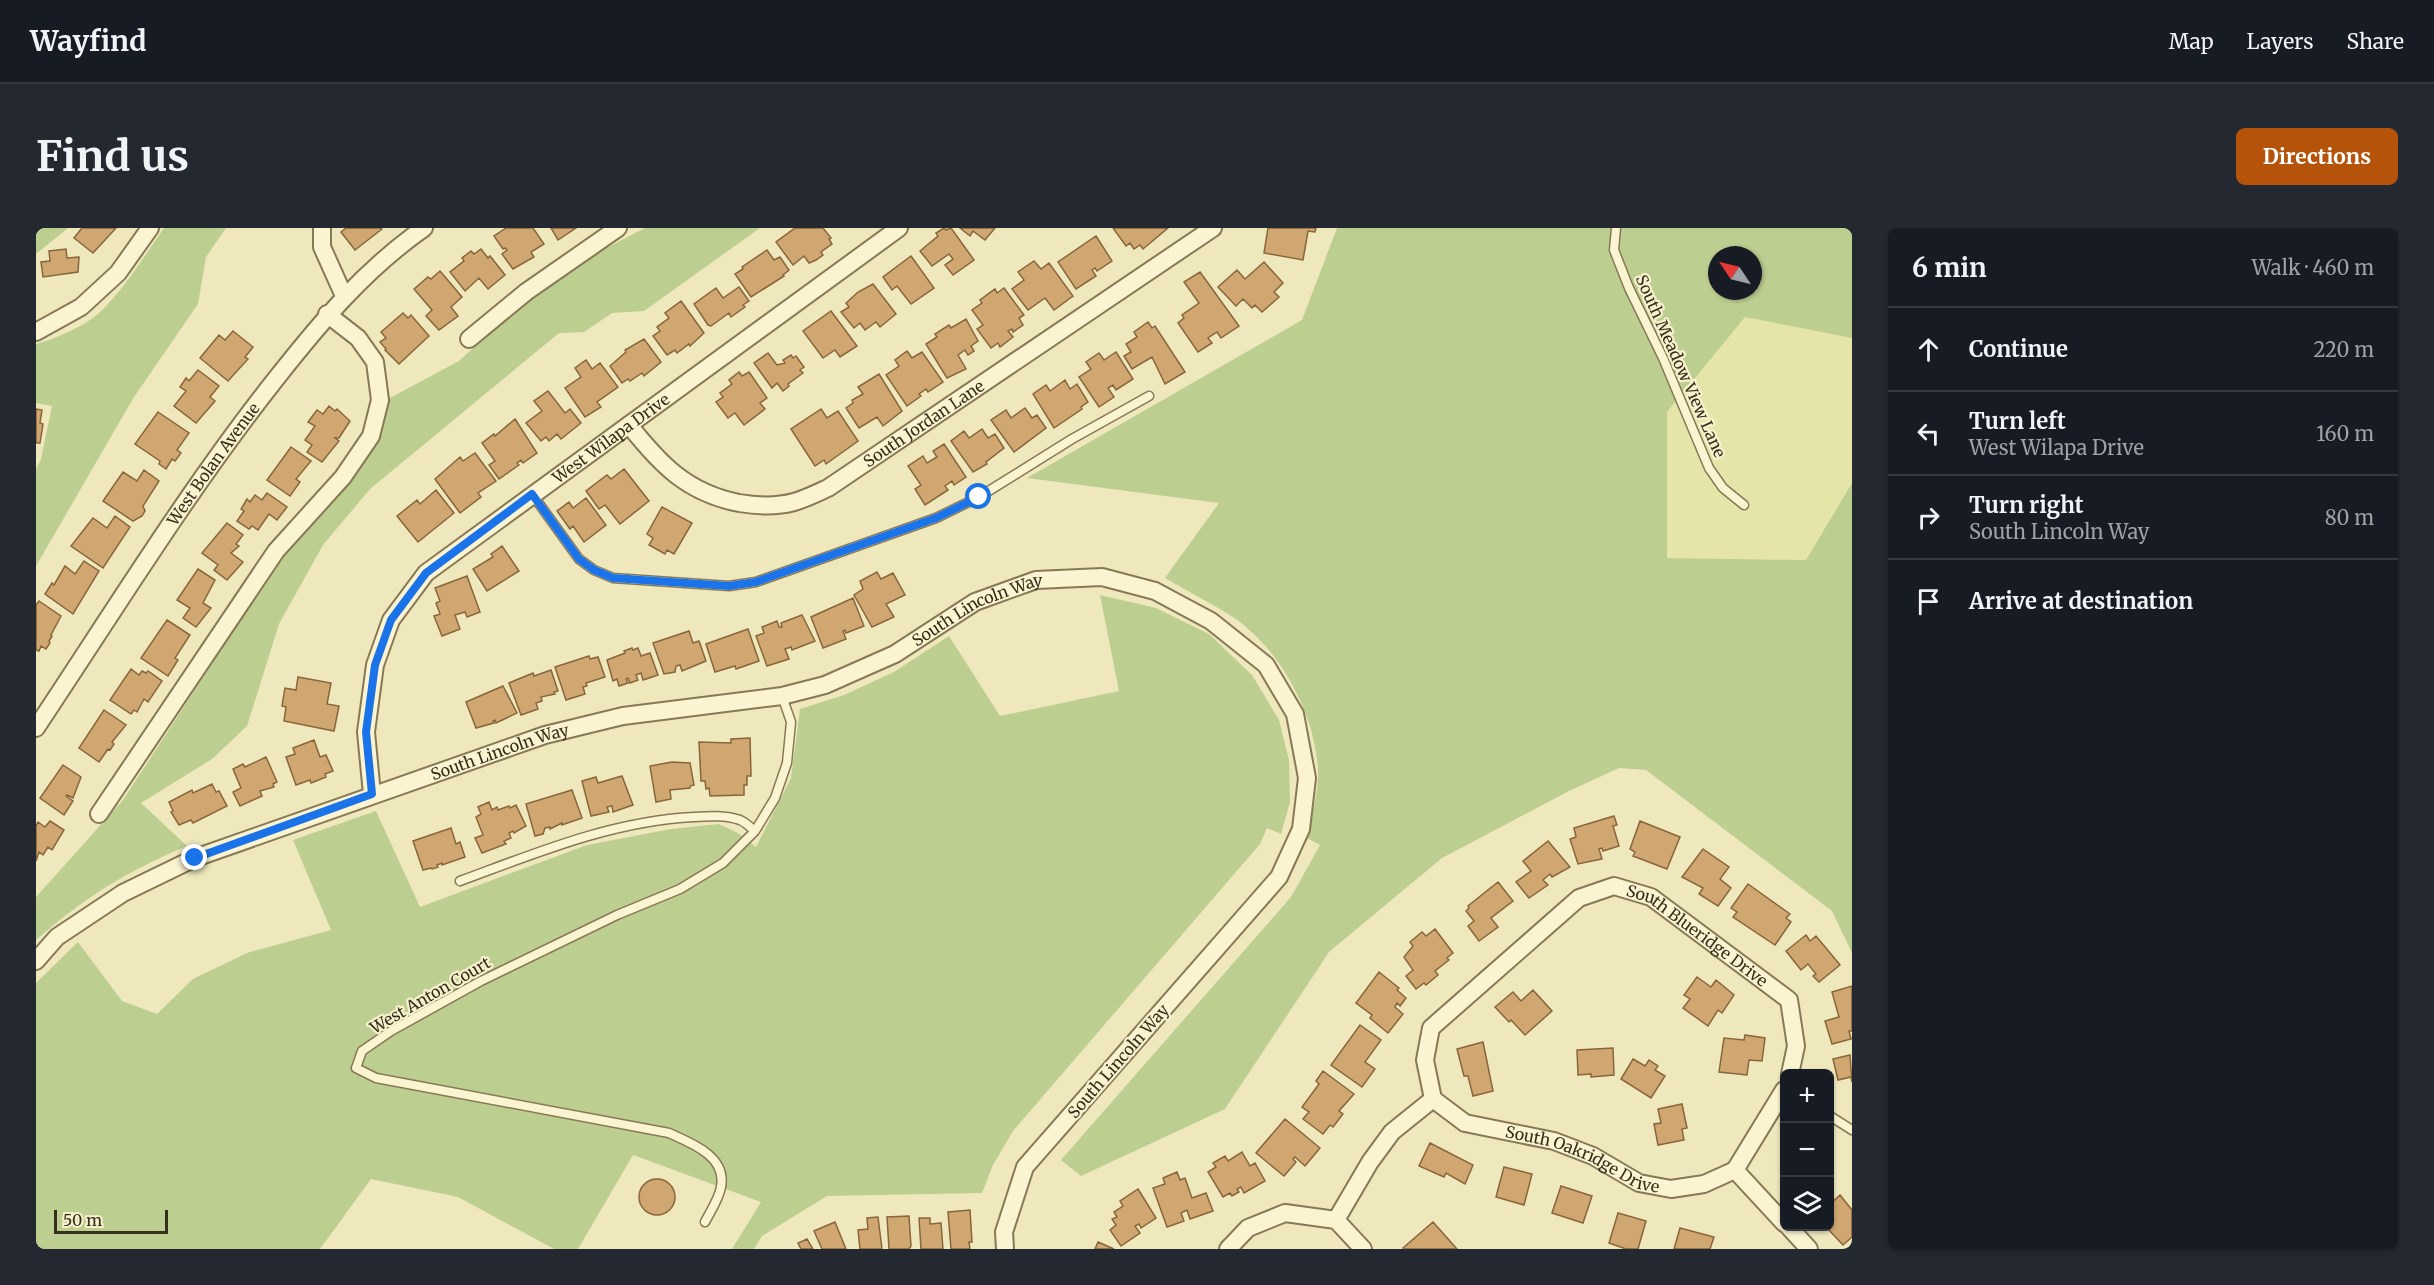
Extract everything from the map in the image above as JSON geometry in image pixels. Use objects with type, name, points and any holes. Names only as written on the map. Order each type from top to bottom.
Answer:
[{"type":"street","points":[[36,332],[81,307],[118,273],[150,228]]},
{"type":"street","points":[[322,228],[322,247],[345,296]]},
{"type":"street","name":"West Bolan Avenue","points":[[36,728],[227,440],[327,314],[404,242],[424,228]]},
{"type":"street","points":[[469,339],[526,292],[618,228]]},
{"type":"street","name":"West Wilapa Drive","points":[[372,794],[366,732],[375,665],[391,620],[426,573],[899,228]]},
{"type":"street","name":"South Jordan Lane","points":[[629,425],[652,455],[673,472],[715,498],[759,507],[793,502],[828,488],[1213,228]]},
{"type":"street","points":[[99,814],[276,551],[343,477],[371,436],[380,400],[375,362],[358,338],[327,314]]},
{"type":"street","name":"South Lincoln Way","points":[[36,961],[57,937],[123,893],[195,858],[545,735],[623,716],[782,696],[825,685],[895,654],[975,602],[1036,580],[1102,577],[1155,591],[1211,621],[1266,665],[1295,714],[1307,778],[1301,830],[1280,877],[1025,1167],[1004,1232],[1005,1249]]},
{"type":"street","name":"South Blueridge Drive","points":[[1433,1099],[1425,1060],[1431,1028],[1579,898],[1614,886],[1651,897],[1789,1000],[1796,1046],[1791,1069]]},
{"type":"street","points":[[1780,1098],[1735,1170],[1780,1218]]},
{"type":"street","points":[[1336,1220],[1370,1162],[1392,1132],[1433,1099]]},
{"type":"street","name":"South Oakridge Drive","points":[[1433,1099],[1465,1123],[1554,1141],[1593,1156],[1640,1183],[1671,1189],[1704,1184],[1735,1170]]},
{"type":"street","points":[[1228,1249],[1248,1228],[1285,1213],[1336,1220],[1363,1249]]},
{"type":"street","points":[[1792,1231],[1809,1249]]},
{"type":"lane","name":"South Meadow View Lane","points":[[1616,228],[1614,250],[1709,468],[1724,488],[1744,505]]},
{"type":"lane","points":[[532,494],[579,559],[594,570],[613,578],[729,586],[756,582],[936,518],[979,497],[1072,439],[1149,396]]},
{"type":"lane","name":"West Anton Court","points":[[705,1222],[721,1187],[721,1170],[714,1159],[698,1147],[669,1133],[376,1078],[356,1068],[362,1052],[391,1031],[481,981],[617,915],[680,889],[723,863],[755,831],[775,798],[787,764],[791,722],[782,696]]},
{"type":"lane","points":[[460,881],[543,850],[613,828],[676,818],[714,816],[740,820],[755,831]]},
{"type":"lane","points":[[1834,1119],[1852,1130]]},
{"type":"green space","points":[[36,228],[68,228],[36,254]]},
{"type":"green space","points":[[164,228],[226,228],[206,257],[198,304],[134,397],[36,566],[36,469],[41,459],[52,406],[36,403],[36,344],[69,332],[99,313],[125,284]]},
{"type":"green space","points":[[645,228],[760,228],[644,311],[612,313],[584,332],[559,333],[370,489],[323,545],[279,624],[247,726],[212,759],[141,803],[187,846],[107,886],[36,940],[36,897],[123,800],[284,554],[350,481],[380,438],[386,400],[459,361],[508,316],[591,256]]},
{"type":"green space","points":[[1337,228],[1852,228],[1852,338],[1745,317],[1667,412],[1667,558],[1806,560],[1852,483],[1852,953],[1832,911],[1646,770],[1619,768],[1569,791],[1442,858],[1329,952],[1225,1109],[1081,1176],[1061,1160],[1291,897],[1320,845],[1307,838],[1316,795],[1318,770],[1310,727],[1302,705],[1280,664],[1266,646],[1233,617],[1165,578],[1219,503],[1027,478],[1302,320]]},
{"type":"green space","points":[[1745,316],[1852,338],[1852,483],[1806,560],[1667,558],[1667,412]]},
{"type":"green space","points":[[1100,595],[1156,608],[1209,634],[1252,675],[1279,720],[1289,760],[1290,802],[1281,834],[1267,828],[1260,844],[1013,1131],[993,1165],[982,1193],[827,1196],[762,1236],[754,1249],[732,1249],[761,1202],[633,1155],[578,1249],[554,1249],[458,1197],[371,1179],[320,1249],[36,1249],[36,983],[78,942],[122,1001],[157,1014],[193,979],[247,953],[331,930],[293,840],[376,811],[420,907],[587,845],[671,829],[719,824],[738,833],[756,847],[791,778],[800,709],[844,695],[894,672],[949,636],[1000,716],[1119,691]]},
{"type":"building","points":[[82,228],[116,228],[93,253],[74,238]]},
{"type":"building","points":[[346,228],[382,229],[355,250],[341,232]]},
{"type":"building","points":[[506,228],[533,228],[544,244],[531,252],[534,257],[513,269],[502,254],[507,250],[503,249],[494,236]]},
{"type":"building","points":[[551,228],[576,228],[558,240]]},
{"type":"building","points":[[795,228],[823,228],[831,238],[829,239],[832,244],[821,252],[823,255],[816,260],[809,263],[804,256],[793,265],[776,242]]},
{"type":"building","points":[[944,228],[946,230],[951,228],[974,260],[953,275],[945,265],[953,259],[949,254],[932,266],[920,251],[938,236],[936,233]]},
{"type":"building","points":[[960,228],[995,228],[985,240],[973,231],[970,236]]},
{"type":"building","points":[[1113,228],[1168,228],[1143,249],[1140,245],[1134,249],[1130,243],[1126,246]]},
{"type":"building","points":[[1268,228],[1316,228],[1315,232],[1308,231],[1303,260],[1264,253]]},
{"type":"building","points":[[1096,236],[1112,261],[1097,271],[1095,268],[1092,270],[1096,276],[1076,289],[1058,262]]},
{"type":"building","points":[[66,249],[67,258],[79,257],[78,272],[43,277],[41,262],[50,261],[49,251]]},
{"type":"building","points":[[481,249],[488,258],[490,256],[505,275],[488,289],[479,278],[465,291],[450,272],[464,261],[462,258],[471,251],[474,254]]},
{"type":"building","points":[[767,250],[774,260],[780,257],[789,270],[784,276],[751,297],[735,274]]},
{"type":"building","points":[[911,256],[934,288],[911,304],[897,286],[892,290],[883,277]]},
{"type":"building","points":[[1034,261],[1041,269],[1049,263],[1073,296],[1054,310],[1045,298],[1028,310],[1012,289],[1024,280],[1018,272]]},
{"type":"building","points":[[1264,262],[1283,283],[1274,292],[1279,297],[1262,312],[1255,305],[1252,308],[1243,299],[1236,306],[1218,287],[1237,270],[1245,279]]},
{"type":"building","points":[[440,271],[462,297],[451,307],[458,316],[439,330],[426,316],[432,310],[414,289],[428,277],[431,279]]},
{"type":"building","points":[[1200,272],[1239,326],[1221,338],[1217,332],[1208,338],[1212,343],[1198,352],[1178,323],[1184,318],[1182,315],[1199,303],[1184,282]]},
{"type":"building","points":[[873,284],[896,314],[880,327],[876,322],[865,330],[860,323],[854,328],[841,312],[849,307],[846,303],[858,292]]},
{"type":"building","points":[[739,287],[749,301],[743,305],[745,307],[731,317],[729,313],[711,326],[708,325],[694,304],[716,288],[723,298]]},
{"type":"building","points":[[1004,288],[1024,315],[1019,318],[1023,325],[1013,332],[1012,329],[1008,331],[1013,337],[1000,347],[998,343],[991,348],[977,329],[983,325],[972,310],[982,303],[980,300],[995,289],[997,293]]},
{"type":"building","points":[[681,301],[704,333],[690,346],[689,344],[677,353],[675,350],[667,355],[653,336],[660,331],[657,327],[669,318],[665,313]]},
{"type":"building","points":[[831,311],[857,346],[840,357],[835,350],[823,358],[803,331]]},
{"type":"building","points":[[403,313],[408,318],[411,315],[429,336],[399,364],[380,342],[386,338],[381,332]]},
{"type":"building","points":[[966,319],[978,341],[971,346],[974,351],[968,355],[965,350],[958,355],[966,369],[947,378],[926,344],[937,337],[935,334],[949,325],[951,328]]},
{"type":"building","points":[[1148,322],[1152,328],[1155,326],[1185,372],[1165,384],[1152,357],[1132,369],[1124,356],[1131,352],[1126,344],[1137,337],[1134,332]]},
{"type":"building","points":[[233,331],[253,347],[245,357],[248,359],[228,381],[200,358],[219,335],[225,340]]},
{"type":"building","points":[[644,339],[661,362],[644,376],[642,373],[622,383],[610,366],[626,352],[625,350]]},
{"type":"building","points":[[907,351],[912,358],[922,352],[943,382],[928,392],[926,389],[919,394],[921,396],[907,406],[886,375],[899,366],[895,360]]},
{"type":"building","points":[[1116,352],[1133,379],[1116,390],[1113,385],[1108,388],[1114,397],[1099,407],[1079,377],[1091,369],[1086,362],[1099,353],[1104,360]]},
{"type":"building","points":[[768,353],[777,365],[785,363],[783,360],[791,355],[793,358],[796,356],[804,367],[800,370],[803,373],[788,384],[789,386],[783,391],[777,383],[772,388],[754,363]]},
{"type":"building","points":[[586,360],[592,369],[600,363],[618,387],[597,402],[601,407],[585,417],[565,388],[581,377],[575,368]]},
{"type":"building","points":[[198,370],[219,386],[210,397],[215,401],[196,423],[174,406],[186,391],[180,387],[186,378],[189,381]]},
{"type":"building","points":[[739,372],[742,376],[749,372],[767,398],[760,403],[765,409],[744,425],[735,413],[728,418],[716,402],[723,397],[720,393],[732,384],[729,380]]},
{"type":"building","points":[[879,374],[902,411],[883,426],[877,417],[859,428],[846,408],[853,403],[852,400],[863,394],[858,387]]},
{"type":"building","points":[[1065,380],[1070,389],[1077,384],[1088,402],[1081,407],[1082,409],[1054,428],[1033,394],[1046,385],[1050,391]]},
{"type":"building","points":[[548,391],[565,413],[570,409],[581,423],[561,439],[557,434],[549,441],[546,437],[541,441],[526,423],[542,411],[534,401]]},
{"type":"building","points":[[329,406],[335,411],[337,409],[350,421],[339,438],[335,438],[339,441],[322,462],[307,452],[312,445],[305,440],[315,426],[308,422],[317,410],[323,414]]},
{"type":"building","points":[[1025,408],[1032,418],[1037,415],[1046,428],[1014,452],[991,420],[1006,410],[1011,418]]},
{"type":"building","points":[[36,409],[42,410],[40,423],[43,424],[40,443],[36,443]]},
{"type":"building","points":[[821,409],[827,418],[838,411],[858,441],[826,464],[824,460],[815,466],[791,429]]},
{"type":"building","points":[[158,412],[189,433],[177,450],[181,453],[175,461],[172,459],[166,469],[159,464],[160,461],[135,444]]},
{"type":"building","points":[[515,419],[537,453],[523,463],[521,460],[517,463],[519,465],[499,479],[489,465],[495,461],[482,443],[494,434],[495,436]]},
{"type":"building","points":[[982,429],[988,438],[995,434],[1004,448],[986,462],[987,464],[973,472],[951,441],[964,431],[969,438]]},
{"type":"building","points":[[944,444],[966,477],[954,485],[952,481],[945,486],[948,490],[925,505],[915,489],[921,485],[908,466],[923,456],[927,463],[937,457],[933,451]]},
{"type":"building","points":[[291,447],[311,461],[296,479],[300,482],[290,496],[267,480]]},
{"type":"building","points":[[475,453],[496,481],[478,493],[481,497],[460,513],[435,479],[460,457],[463,461]]},
{"type":"building","points":[[624,469],[649,501],[620,524],[605,505],[599,509],[586,491],[607,475],[611,479]]},
{"type":"building","points":[[144,470],[159,481],[143,506],[145,511],[142,516],[133,521],[103,501],[123,472],[137,481]]},
{"type":"building","points":[[436,490],[454,513],[418,542],[397,516],[417,500],[420,504]]},
{"type":"building","points":[[267,493],[287,507],[277,520],[269,514],[258,530],[252,526],[249,529],[237,521],[244,511],[241,509],[247,499],[250,502],[255,495],[262,500]]},
{"type":"building","points":[[586,498],[606,525],[584,542],[573,526],[570,529],[557,511],[569,502],[573,508]]},
{"type":"building","points":[[662,507],[692,523],[674,554],[667,550],[665,554],[649,545],[653,538],[647,534]]},
{"type":"building","points":[[115,516],[130,527],[103,568],[71,546],[93,518],[107,528]]},
{"type":"building","points":[[227,523],[243,535],[236,544],[239,546],[231,553],[243,562],[227,580],[214,570],[218,565],[202,553]]},
{"type":"building","points":[[502,546],[519,571],[487,591],[473,569],[493,557],[491,554]]},
{"type":"building","points":[[84,561],[99,571],[73,614],[45,594],[52,583],[54,585],[65,566],[75,574]]},
{"type":"building","points":[[198,569],[215,580],[203,603],[211,608],[196,627],[183,618],[190,608],[177,600]]},
{"type":"building","points":[[877,572],[881,579],[893,573],[905,595],[886,604],[894,617],[872,627],[854,595],[863,589],[860,581]]},
{"type":"building","points":[[467,576],[480,612],[467,617],[465,612],[455,615],[460,629],[442,636],[434,616],[440,614],[436,603],[440,601],[435,588]]},
{"type":"building","points":[[853,598],[864,626],[846,633],[845,630],[843,631],[846,639],[823,648],[811,617]]},
{"type":"building","points":[[39,601],[61,616],[51,635],[50,643],[46,649],[41,646],[39,651],[36,650],[36,605]]},
{"type":"building","points":[[802,615],[815,641],[792,650],[791,647],[785,649],[789,659],[767,666],[756,636],[764,633],[762,627],[777,621],[779,627],[782,627],[781,623]]},
{"type":"building","points":[[167,620],[190,635],[175,658],[178,660],[168,676],[141,658]]},
{"type":"building","points":[[748,629],[759,661],[736,669],[735,666],[715,672],[706,644]]},
{"type":"building","points":[[689,631],[693,643],[699,641],[706,661],[682,671],[680,665],[676,666],[675,672],[664,674],[653,643]]},
{"type":"building","points":[[632,648],[633,650],[638,648],[641,656],[650,653],[658,675],[643,680],[641,673],[636,675],[638,680],[630,683],[628,678],[626,679],[628,683],[619,686],[617,679],[613,681],[607,660]]},
{"type":"building","points":[[589,656],[590,659],[598,657],[605,677],[586,683],[587,686],[583,687],[585,694],[566,700],[555,667]]},
{"type":"building","points":[[131,669],[139,675],[142,671],[146,673],[148,671],[162,681],[148,702],[144,699],[137,712],[134,710],[131,714],[110,700]]},
{"type":"building","points":[[551,670],[558,691],[554,692],[555,694],[541,697],[542,701],[536,703],[538,709],[521,715],[509,683],[533,673],[534,676]]},
{"type":"building","points":[[298,677],[331,683],[327,704],[339,706],[334,731],[284,721],[286,707],[282,706],[285,688],[296,690]]},
{"type":"building","points":[[503,686],[517,713],[496,723],[495,720],[494,723],[476,728],[466,702]]},
{"type":"building","points":[[104,710],[126,725],[112,742],[114,744],[110,750],[108,749],[99,762],[79,748]]},
{"type":"building","points":[[750,738],[751,776],[747,776],[744,795],[710,796],[705,781],[701,781],[699,742],[731,743],[731,739]]},
{"type":"building","points":[[314,740],[320,757],[326,755],[333,771],[325,774],[326,777],[311,783],[310,780],[296,785],[286,757],[295,754],[293,748]]},
{"type":"building","points":[[266,757],[277,782],[273,784],[274,787],[260,791],[262,796],[240,806],[233,792],[241,788],[233,769],[243,764],[245,767]]},
{"type":"building","points":[[672,762],[690,763],[694,785],[690,788],[670,790],[671,799],[656,802],[650,766]]},
{"type":"building","points":[[63,765],[81,777],[73,798],[66,796],[73,801],[64,815],[40,798]]},
{"type":"building","points":[[622,776],[633,805],[613,812],[612,806],[607,807],[609,812],[591,816],[582,781],[596,777],[598,783]]},
{"type":"building","points":[[212,784],[216,792],[219,791],[227,806],[193,823],[191,820],[179,825],[171,812],[173,811],[169,802],[192,790],[193,793]]},
{"type":"building","points":[[572,790],[582,818],[550,829],[550,827],[545,828],[543,834],[535,836],[526,804]]},
{"type":"building","points":[[489,802],[492,810],[497,807],[498,810],[516,805],[526,826],[514,833],[513,831],[509,833],[511,838],[504,841],[506,844],[482,853],[475,838],[483,835],[476,817],[481,814],[478,807]]},
{"type":"building","points":[[1614,816],[1617,825],[1613,826],[1619,846],[1603,851],[1602,848],[1599,849],[1602,859],[1578,864],[1570,839],[1576,837],[1574,828]]},
{"type":"building","points":[[50,821],[64,830],[52,850],[48,847],[43,855],[39,852],[36,861],[36,826],[38,822],[45,827]]},
{"type":"building","points":[[1640,821],[1680,837],[1667,869],[1633,856],[1635,852],[1630,849]]},
{"type":"building","points":[[451,828],[456,844],[460,842],[465,857],[423,870],[413,841]]},
{"type":"building","points":[[1548,841],[1570,867],[1552,877],[1550,874],[1543,880],[1548,885],[1529,898],[1516,882],[1531,871],[1523,861]]},
{"type":"building","points":[[1703,849],[1729,867],[1720,879],[1731,888],[1718,906],[1699,894],[1703,888],[1682,877]]},
{"type":"building","points":[[1498,882],[1513,901],[1491,918],[1498,927],[1479,941],[1468,926],[1474,921],[1466,911],[1468,906]]},
{"type":"building","points":[[1748,884],[1790,914],[1786,918],[1791,922],[1775,945],[1733,917],[1737,912],[1731,908]]},
{"type":"building","points":[[1435,929],[1453,953],[1447,958],[1449,960],[1435,971],[1438,975],[1426,985],[1424,983],[1416,989],[1406,976],[1413,970],[1404,957],[1413,946],[1410,942],[1422,932],[1426,936]]},
{"type":"building","points":[[1806,935],[1810,941],[1816,936],[1840,965],[1819,982],[1813,976],[1816,974],[1808,964],[1801,970],[1786,951]]},
{"type":"building","points":[[1379,972],[1399,988],[1397,990],[1406,998],[1400,1006],[1397,1003],[1395,1007],[1403,1014],[1388,1033],[1370,1018],[1372,1015],[1356,1003]]},
{"type":"building","points":[[1697,977],[1711,987],[1716,980],[1734,995],[1722,1013],[1718,1010],[1708,1026],[1683,1008],[1690,999],[1684,995]]},
{"type":"building","points":[[1852,986],[1852,1031],[1849,1031],[1851,1039],[1832,1044],[1825,1021],[1839,1017],[1832,992]]},
{"type":"building","points":[[1533,990],[1552,1011],[1525,1035],[1495,1007],[1513,992],[1521,1001]]},
{"type":"building","points":[[1360,1025],[1381,1040],[1365,1062],[1375,1069],[1362,1087],[1331,1065]]},
{"type":"building","points":[[1745,1035],[1765,1038],[1762,1061],[1749,1060],[1747,1075],[1719,1072],[1724,1038],[1744,1040]]},
{"type":"building","points":[[1483,1042],[1493,1091],[1473,1096],[1468,1076],[1464,1076],[1457,1049]]},
{"type":"building","points":[[1613,1048],[1614,1075],[1591,1077],[1591,1074],[1578,1075],[1577,1050]]},
{"type":"building","points":[[1850,1055],[1852,1082],[1851,1077],[1838,1080],[1833,1059]]},
{"type":"building","points":[[1633,1059],[1645,1066],[1649,1060],[1658,1066],[1655,1070],[1665,1076],[1651,1098],[1621,1079]]},
{"type":"building","points":[[1323,1071],[1354,1094],[1339,1111],[1343,1114],[1333,1127],[1330,1125],[1323,1134],[1303,1119],[1309,1112],[1302,1107],[1319,1084],[1316,1081]]},
{"type":"building","points":[[1682,1104],[1687,1128],[1682,1129],[1684,1140],[1658,1145],[1654,1124],[1661,1123],[1658,1109]]},
{"type":"building","points":[[1285,1119],[1320,1148],[1305,1166],[1295,1157],[1293,1159],[1296,1162],[1284,1176],[1256,1153]]},
{"type":"building","points":[[1430,1143],[1473,1165],[1465,1184],[1446,1173],[1444,1177],[1419,1166]]},
{"type":"building","points":[[1242,1152],[1250,1166],[1255,1163],[1265,1181],[1244,1193],[1241,1187],[1237,1189],[1239,1192],[1232,1196],[1230,1193],[1223,1197],[1208,1172],[1216,1167],[1213,1163],[1225,1156],[1228,1161]]},
{"type":"building","points":[[1504,1167],[1532,1174],[1524,1205],[1496,1197]]},
{"type":"building","points":[[1177,1172],[1180,1180],[1185,1178],[1192,1198],[1206,1193],[1213,1211],[1190,1219],[1187,1210],[1181,1213],[1184,1221],[1167,1227],[1153,1188],[1165,1184],[1163,1178]]},
{"type":"building","points":[[657,1179],[670,1184],[675,1197],[670,1210],[657,1215],[644,1210],[639,1197],[644,1184]]},
{"type":"building","points":[[1561,1186],[1592,1196],[1583,1223],[1552,1213]]},
{"type":"building","points":[[1138,1189],[1156,1218],[1141,1228],[1139,1224],[1135,1226],[1140,1233],[1121,1246],[1110,1230],[1116,1225],[1112,1219],[1117,1217],[1114,1212],[1123,1206],[1120,1201]]},
{"type":"building","points":[[1840,1195],[1852,1210],[1852,1237],[1843,1245],[1830,1231],[1834,1231],[1834,1200]]},
{"type":"building","points":[[970,1210],[972,1242],[969,1242],[970,1249],[951,1249],[948,1212]]},
{"type":"building","points":[[1618,1213],[1646,1221],[1638,1249],[1626,1249],[1609,1243]]},
{"type":"building","points":[[909,1216],[911,1246],[909,1249],[889,1249],[887,1217]]},
{"type":"building","points":[[878,1217],[882,1249],[860,1249],[858,1230],[868,1229],[867,1218]]},
{"type":"building","points":[[919,1218],[930,1218],[930,1224],[941,1223],[943,1249],[921,1249]]},
{"type":"building","points":[[835,1222],[846,1249],[822,1249],[814,1231]]},
{"type":"building","points":[[1433,1222],[1457,1249],[1403,1248]]},
{"type":"building","points":[[1680,1228],[1714,1237],[1710,1249],[1674,1249]]},
{"type":"building","points":[[807,1239],[813,1249],[801,1249],[798,1243]]},
{"type":"building","points":[[1098,1242],[1114,1249],[1095,1249]]},
{"type":"route","points":[[195,858],[372,794],[366,732],[375,665],[391,620],[426,573],[532,494],[579,559],[594,570],[613,578],[729,586],[756,582],[936,518],[979,497]]}]
